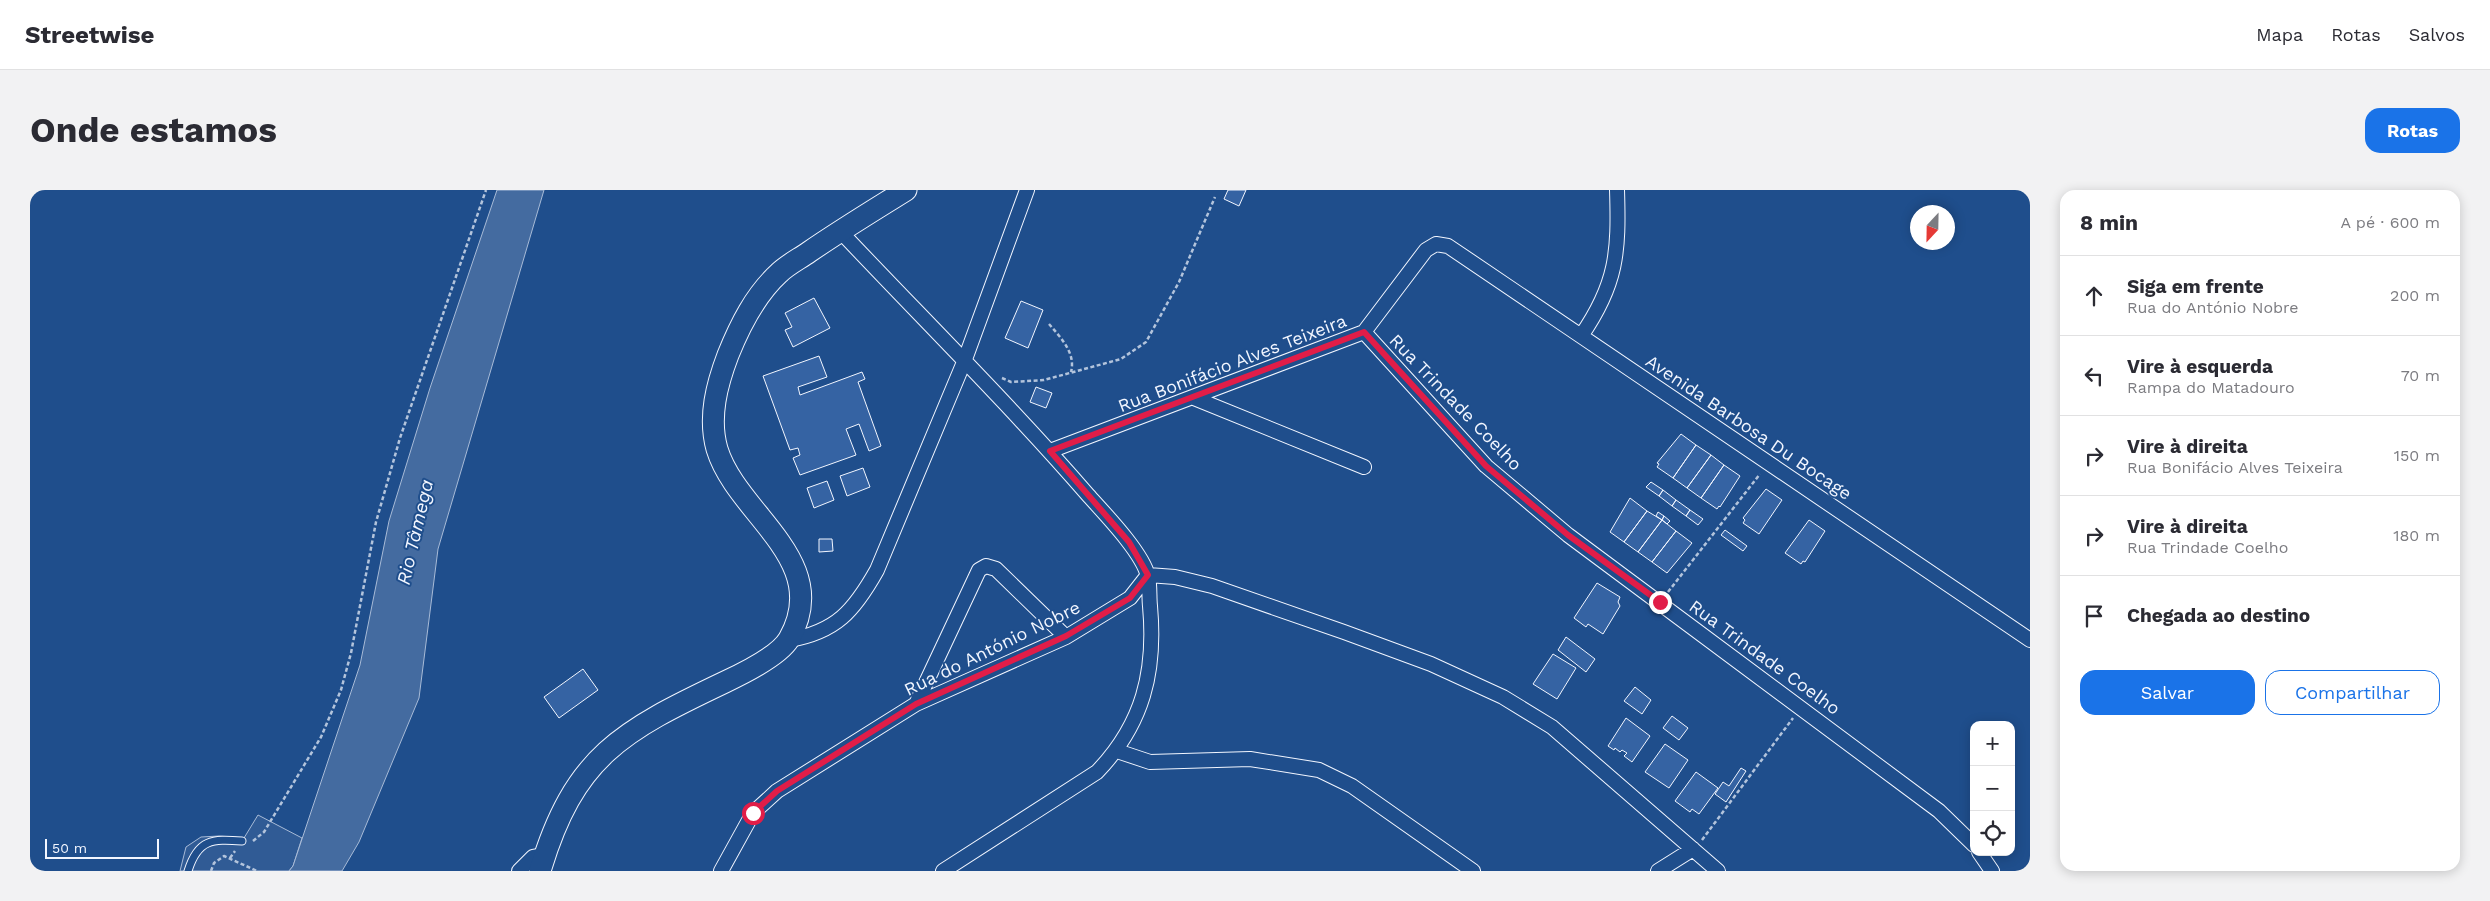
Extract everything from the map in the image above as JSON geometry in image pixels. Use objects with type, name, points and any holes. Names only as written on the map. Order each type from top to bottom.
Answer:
[{"type":"main road","points":[[543,863],[566,802],[589,768],[620,738],[659,713],[756,667],[789,640],[800,610],[801,583],[789,554],[732,480],[717,449],[713,410],[719,377],[736,335],[753,303],[779,272],[906,190]]},
{"type":"street","points":[[789,640],[805,638],[830,628],[843,618],[866,590],[885,553],[964,362],[1027,190]]},
{"type":"street","points":[[1581,336],[1594,317],[1611,282],[1616,256],[1617,190]]},
{"type":"street","points":[[840,231],[1050,451],[1129,542],[1148,575],[1152,633],[1148,682],[1136,716],[1117,751],[1097,772],[943,871]]},
{"type":"street","name":"Rua Bonifácio Alves Teixeira","points":[[1050,451],[1364,332],[1426,250],[1436,244],[1448,246]]},
{"type":"street","name":"Avenida Barbosa Du Bocage","points":[[1448,246],[2030,640]]},
{"type":"street","name":"Rua Trindade Coelho","points":[[1364,332],[1486,466],[1568,535],[1939,811],[1970,841]]},
{"type":"street","points":[[1194,398],[1364,467]]},
{"type":"street","points":[[916,704],[979,570],[986,566],[996,569],[1066,636]]},
{"type":"street","points":[[1148,575],[1175,577],[1212,586],[1431,664],[1503,698],[1552,727],[1718,871]]},
{"type":"street","name":"Rua do António Nobre","points":[[721,871],[753,813],[777,791],[916,704],[1066,636],[1130,598],[1148,575]]},
{"type":"street","points":[[1117,751],[1150,762],[1250,759],[1319,770],[1352,786],[1473,871]]},
{"type":"street","points":[[1658,871],[1693,848]]},
{"type":"street","points":[[1982,856],[1992,871]]},
{"type":"street","points":[[519,871],[533,857],[543,863]]},
{"type":"lane","points":[[188,871],[197,851],[204,844],[214,840],[242,841]]},
{"type":"path","points":[[230,858],[242,841],[255,841],[264,832],[321,737],[341,690],[351,653],[376,522],[400,438],[486,190]]},
{"type":"path","points":[[995,375],[1011,382],[1044,380],[1121,359],[1146,342],[1179,282],[1215,197]]},
{"type":"path","points":[[1049,324],[1066,345],[1073,363],[1071,372]]},
{"type":"path","points":[[1660,602],[1769,463]]},
{"type":"path","points":[[1693,848],[1705,836],[1801,707]]},
{"type":"path","points":[[212,871],[219,858],[230,858],[257,871]]},
{"type":"shaded area","points":[[258,815],[302,838],[293,866],[289,871],[180,871],[186,847],[201,837],[244,838]]},
{"type":"water","name":"Rio Tâmega","points":[[497,190],[544,190],[438,549],[419,698],[359,842],[342,871],[289,871],[293,866],[360,665],[389,521],[430,388]]},
{"type":"building","points":[[1228,190],[1246,190],[1239,206],[1224,199]]},
{"type":"building","points":[[814,298],[830,328],[793,347],[785,330],[792,327],[785,313]]},
{"type":"building","points":[[1021,301],[1043,310],[1028,348],[1005,338]]},
{"type":"building","points":[[819,356],[827,377],[798,387],[800,395],[862,372],[865,379],[858,382],[881,446],[869,451],[859,424],[846,429],[856,455],[800,475],[793,458],[800,455],[798,448],[790,450],[763,376]]},
{"type":"building","points":[[1036,387],[1052,393],[1046,408],[1030,402]]},
{"type":"building","points":[[1681,434],[1696,445],[1673,478],[1657,467],[1659,464],[1657,463]]},
{"type":"building","points":[[1696,445],[1711,455],[1687,488],[1673,478]]},
{"type":"building","points":[[1711,455],[1724,465],[1701,498],[1687,488]]},
{"type":"building","points":[[1724,465],[1740,476],[1717,509],[1701,498]]},
{"type":"building","points":[[863,468],[870,487],[847,496],[840,476]]},
{"type":"building","points":[[827,481],[834,500],[814,508],[807,488]]},
{"type":"building","points":[[1651,482],[1663,490],[1659,496],[1646,487]]},
{"type":"building","points":[[1766,489],[1782,500],[1759,534],[1743,523],[1745,520],[1743,518]]},
{"type":"building","points":[[1663,490],[1676,500],[1672,506],[1659,496]]},
{"type":"building","points":[[1630,498],[1647,511],[1624,542],[1610,532]]},
{"type":"building","points":[[1676,500],[1690,510],[1686,516],[1672,506]]},
{"type":"building","points":[[1690,510],[1703,519],[1698,525],[1686,516]]},
{"type":"building","points":[[1647,511],[1662,520],[1638,552],[1624,542]]},
{"type":"building","points":[[1658,512],[1664,516],[1662,520],[1656,516]]},
{"type":"building","points":[[1664,516],[1670,521],[1667,524],[1662,520]]},
{"type":"building","points":[[1662,520],[1676,531],[1652,562],[1638,552]]},
{"type":"building","points":[[1809,520],[1825,531],[1805,562],[1803,561],[1801,564],[1785,553]]},
{"type":"building","points":[[1725,530],[1747,546],[1743,551],[1721,535]]},
{"type":"building","points":[[1676,531],[1692,543],[1667,573],[1652,562]]},
{"type":"building","points":[[819,539],[832,539],[833,551],[819,552]]},
{"type":"building","points":[[1597,583],[1620,597],[1618,602],[1620,606],[1603,634],[1588,624],[1586,627],[1574,618]]},
{"type":"building","points":[[1566,637],[1595,659],[1586,672],[1558,650]]},
{"type":"building","points":[[1553,654],[1576,668],[1557,699],[1533,684]]},
{"type":"building","points":[[583,669],[598,690],[559,718],[544,697]]},
{"type":"building","points":[[1635,687],[1651,700],[1642,714],[1624,701]]},
{"type":"building","points":[[1672,716],[1688,728],[1679,740],[1663,728]]},
{"type":"building","points":[[1626,718],[1650,736],[1632,762],[1624,756],[1627,753],[1622,750],[1620,752],[1615,748],[1614,750],[1608,746]]},
{"type":"building","points":[[1665,744],[1688,760],[1669,788],[1645,772]]},
{"type":"building","points":[[1741,768],[1746,771],[1726,802],[1715,794],[1723,782],[1729,786]]},
{"type":"building","points":[[1696,772],[1718,788],[1699,814],[1692,809],[1690,812],[1675,801]]},
{"type":"route","points":[[753,813],[777,791],[916,704],[1066,636],[1130,598],[1148,575],[1129,542],[1050,451],[1364,332],[1486,466],[1568,535],[1660,602]]}]
